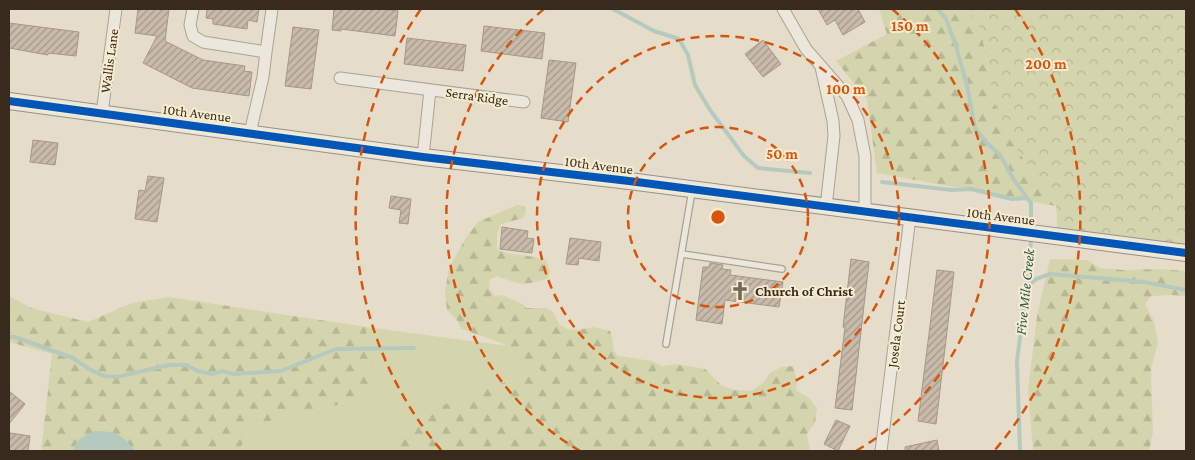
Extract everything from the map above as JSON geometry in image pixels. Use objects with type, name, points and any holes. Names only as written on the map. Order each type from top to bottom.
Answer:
[{"type":"street","name":"Wallis Lane","points":[[102,114],[116,9]]},
{"type":"street","points":[[193,9],[190,25],[193,36],[203,42],[266,52]]},
{"type":"street","points":[[250,133],[263,77],[272,9]]},
{"type":"street","points":[[783,9],[806,49],[847,96],[858,120],[865,156],[865,211]]},
{"type":"street","points":[[820,66],[833,121],[834,136],[826,207]]},
{"type":"street","name":"Serra Ridge","points":[[340,78],[524,102]]},
{"type":"street","name":"Serra Ridge","points":[[423,157],[430,90]]},
{"type":"street","name":"10th Avenue","points":[[9,101],[423,157],[692,189],[1186,253]]},
{"type":"street","name":"Josela Court","points":[[881,451],[910,217]]},
{"type":"lane","points":[[666,344],[692,189]]},
{"type":"lane","points":[[682,254],[782,269]]},
{"type":"green space","points":[[879,9],[966,9],[981,29],[994,102],[1008,136],[1056,206],[877,173],[867,100],[836,61],[887,34]]},
{"type":"green space","points":[[966,9],[1186,9],[1186,253],[1058,237],[1056,206],[1008,136],[994,102],[981,29]]},
{"type":"green space","points":[[517,205],[525,206],[526,213],[523,218],[501,224],[497,233],[497,249],[503,252],[546,260],[550,270],[548,278],[528,283],[517,283],[498,276],[490,279],[489,289],[495,296],[502,295],[524,305],[526,308],[546,308],[553,312],[560,325],[567,329],[577,330],[594,327],[610,331],[614,351],[618,356],[652,361],[662,366],[675,364],[705,369],[722,386],[735,390],[751,391],[763,383],[770,373],[781,367],[793,366],[797,379],[796,390],[809,398],[817,408],[815,423],[807,434],[810,451],[391,451],[394,435],[431,411],[485,388],[545,373],[502,343],[461,329],[457,320],[447,310],[445,292],[449,268],[464,241],[478,222]]},
{"type":"green space","points":[[1050,259],[1087,260],[1100,268],[1186,271],[1186,296],[1151,296],[1145,304],[1154,321],[1158,343],[1151,369],[1153,432],[1149,451],[1033,451],[1028,391],[1037,316]]},
{"type":"green space","points":[[9,296],[31,308],[88,322],[132,303],[169,297],[366,327],[371,397],[252,425],[239,451],[41,451],[52,354],[9,342]]},
{"type":"green space","points":[[366,327],[508,346],[546,373],[500,383],[394,435],[391,451],[239,451],[252,425],[371,397]]},
{"type":"shaded area","points":[[95,431],[114,433],[122,437],[135,451],[73,451],[79,440]]},
{"type":"building","points":[[138,9],[169,9],[165,41],[203,60],[245,66],[244,71],[252,72],[249,96],[192,88],[143,63],[157,36],[135,33]]},
{"type":"building","points":[[207,9],[259,9],[257,22],[248,20],[247,29],[213,24],[213,19],[206,18]]},
{"type":"building","points":[[334,9],[398,11],[395,36],[341,29],[341,31],[332,30]]},
{"type":"building","points":[[818,9],[858,9],[865,22],[843,35],[835,20],[827,25]]},
{"type":"building","points":[[9,23],[79,32],[76,56],[48,53],[48,55],[9,48]]},
{"type":"building","points":[[484,26],[545,33],[542,59],[481,51]]},
{"type":"building","points":[[293,27],[319,30],[311,89],[285,86]]},
{"type":"building","points":[[407,38],[466,45],[463,71],[404,64]]},
{"type":"building","points":[[763,40],[781,64],[763,77],[745,54]]},
{"type":"building","points":[[549,60],[576,63],[568,122],[541,118]]},
{"type":"building","points":[[33,140],[58,143],[55,165],[30,162]]},
{"type":"building","points":[[148,176],[164,178],[157,222],[135,219],[139,190],[145,191]]},
{"type":"building","points":[[391,196],[411,199],[408,224],[399,223],[401,210],[389,208]]},
{"type":"building","points":[[502,227],[528,231],[527,238],[534,239],[532,253],[500,249]]},
{"type":"building","points":[[570,238],[601,242],[599,261],[579,258],[578,265],[566,264]]},
{"type":"building","points":[[851,259],[869,262],[852,410],[835,408]]},
{"type":"building","name":"Church of Christ","points":[[710,263],[723,265],[722,269],[731,270],[730,275],[783,282],[779,307],[725,300],[722,324],[696,320],[703,267],[709,267]]},
{"type":"building","points":[[937,270],[954,272],[936,424],[918,421]]},
{"type":"building","points":[[9,391],[25,404],[9,424]]},
{"type":"building","points":[[836,420],[850,426],[838,451],[824,444]]},
{"type":"building","points":[[10,433],[30,436],[28,451],[9,451]]},
{"type":"building","points":[[937,440],[939,451],[905,451],[905,447]]},
{"type":"waterway","points":[[613,9],[654,31],[679,39],[688,55],[695,85],[710,110],[744,156],[758,168],[810,173]]},
{"type":"waterway","name":"Five Mile Creek","points":[[938,9],[946,19],[955,43],[967,85],[975,128],[1000,155],[1014,180],[1031,203],[1031,228]]},
{"type":"waterway","points":[[882,182],[952,190],[971,189],[1012,199],[1027,198]]},
{"type":"waterway","name":"Five Mile Creek","points":[[1020,451],[1017,361],[1031,238]]},
{"type":"waterway","points":[[1028,286],[1036,279],[1050,274],[1144,282],[1186,290]]},
{"type":"waterway","points":[[9,337],[15,337],[73,358],[104,376],[117,377],[169,365],[186,365],[198,371],[212,374],[223,371],[233,374],[281,371],[336,349],[414,348]]},
{"type":"cycle path","points":[[9,101],[423,157],[629,181],[1186,253]]},
{"type":"place","name":"Church of Christ","points":[[740,291]]}]
